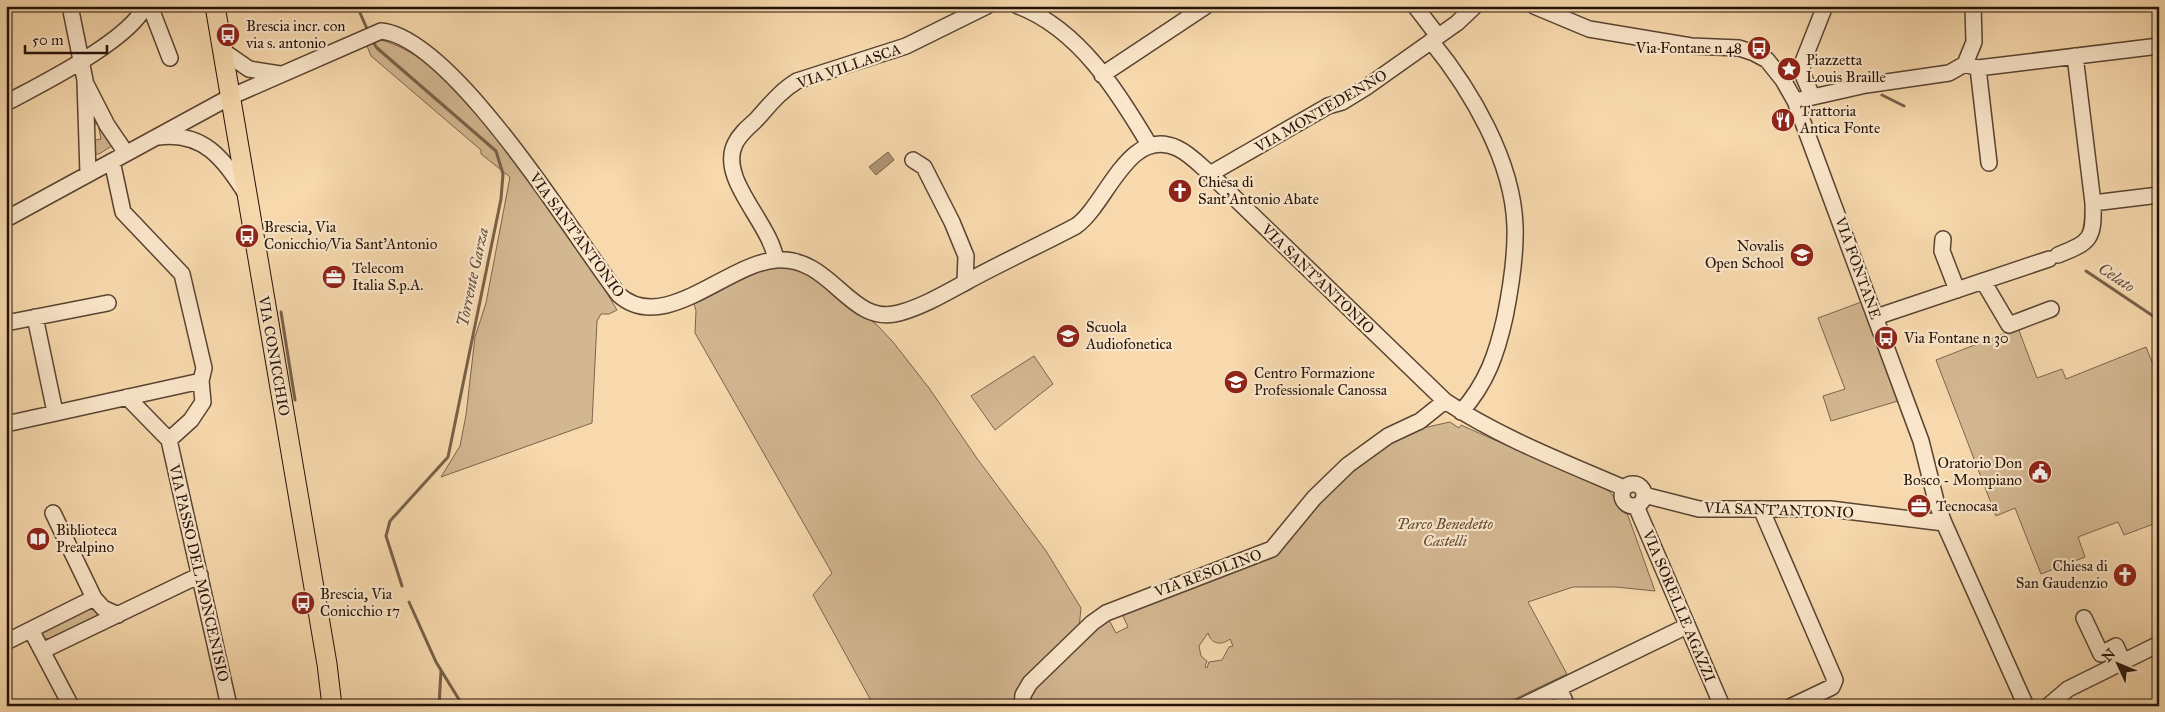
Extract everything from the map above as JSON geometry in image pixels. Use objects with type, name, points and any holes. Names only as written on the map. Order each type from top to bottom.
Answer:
[{"type":"main road","name":"VIA CONICCHIO","points":[[215,6],[245,192],[328,664],[332,706]]},
{"type":"street","points":[[70,6],[82,60],[88,174]]},
{"type":"street","points":[[6,103],[97,51],[136,20],[145,6]]},
{"type":"street","points":[[150,6],[170,58]]},
{"type":"street","name":"VIA VILLASCA","points":[[776,260],[772,240],[734,177],[732,154],[739,138],[784,91],[797,81],[924,39],[987,6]]},
{"type":"street","points":[[1018,6],[1054,25],[1078,48],[1102,74],[1131,114],[1150,146]]},
{"type":"street","points":[[1102,74],[1206,6]]},
{"type":"street","points":[[1415,6],[1464,83],[1480,113],[1505,174],[1515,226],[1510,289],[1497,350],[1483,383],[1461,412]]},
{"type":"street","name":"VIA MONTEDENNO","points":[[1210,174],[1328,106],[1351,97],[1458,23],[1475,6]]},
{"type":"street","name":"VIA FONTANE","points":[[1534,6],[1589,29],[1691,46],[1739,48],[1767,60],[1783,80],[1795,102],[1921,440],[1936,500],[1944,523],[2026,706]]},
{"type":"street","points":[[1812,96],[1803,75],[1802,64],[1825,6]]},
{"type":"street","points":[[1972,6],[1974,42],[1972,66],[1989,163]]},
{"type":"street","name":"VIA SANT'ANTONIO","points":[[6,219],[151,138],[230,97],[381,31],[398,36],[413,44],[476,101],[568,220],[612,286],[629,303],[651,308],[675,303],[756,264],[776,260],[798,262],[812,267],[827,276],[864,310],[878,314],[900,313],[966,282],[1083,221],[1096,207],[1122,167],[1138,152],[1150,146],[1169,145],[1176,148],[1210,174],[1445,401],[1461,412],[1624,488],[1634,484],[1642,488],[1640,500],[1699,509],[1830,509],[1944,523]]},
{"type":"street","points":[[1795,102],[1812,96],[1866,84],[1949,74],[1972,66],[2159,46]]},
{"type":"street","points":[[222,51],[249,69],[281,74]]},
{"type":"street","points":[[1876,317],[2053,257],[2078,247],[2088,239],[2094,226],[2093,203],[2075,56]]},
{"type":"street","points":[[84,80],[107,125],[126,153]]},
{"type":"street","points":[[151,138],[178,137],[203,144],[223,160],[245,192]]},
{"type":"street","points":[[112,161],[123,212],[182,274],[204,368],[201,381],[203,402],[191,420],[169,440],[127,397]]},
{"type":"street","points":[[918,161],[945,207],[966,256],[983,273]]},
{"type":"street","points":[[2093,203],[2159,195]]},
{"type":"street","points":[[1943,239],[1942,251],[1956,290]]},
{"type":"street","points":[[966,256],[966,282]]},
{"type":"street","points":[[1984,281],[2009,325],[2051,309]]},
{"type":"street","points":[[6,323],[108,303]]},
{"type":"street","points":[[35,317],[55,412]]},
{"type":"street","points":[[6,424],[201,381]]},
{"type":"street","points":[[144,415],[145,403],[154,391]]},
{"type":"street","name":"VIA RESOLINO","points":[[1022,706],[1023,695],[1030,683],[1098,618],[1151,594],[1272,548],[1314,498],[1348,465],[1388,436],[1420,421],[1445,401]]},
{"type":"street","name":"VIA PASSO DEL MONCENISIO","points":[[169,440],[229,706]]},
{"type":"street","name":"VIA SORELLE AGAZZI","points":[[1640,500],[1687,626],[1722,706]]},
{"type":"street","points":[[1762,510],[1835,680],[1832,687],[1792,706]]},
{"type":"street","points":[[54,513],[94,598],[103,608],[118,615]]},
{"type":"street","points":[[42,651],[200,575]]},
{"type":"street","points":[[6,642],[94,598]]},
{"type":"street","points":[[2084,618],[2101,654],[2116,646],[2123,662]]},
{"type":"street","points":[[1522,706],[1687,626]]},
{"type":"street","points":[[30,630],[71,706]]},
{"type":"street","points":[[2048,706],[2068,689],[2159,644]]},
{"type":"street","points":[[1559,688],[1567,706]]},
{"type":"green space","points":[[381,40],[404,49],[425,62],[466,100],[502,143],[554,215],[587,262],[617,310],[609,314],[601,314],[597,321],[592,423],[441,477],[460,446],[466,415],[475,337],[486,303],[510,177],[481,154],[481,150],[371,56],[367,46]]},
{"type":"green space","points":[[90,97],[115,144],[99,154],[92,154],[91,141],[101,139],[98,124],[90,124]]},
{"type":"green space","points":[[776,266],[792,266],[819,280],[877,325],[893,342],[929,388],[976,457],[1046,551],[1081,608],[1079,628],[1015,706],[874,706],[813,595],[832,573],[695,333],[696,311],[693,300],[763,269]]},
{"type":"green space","points":[[1864,301],[1898,401],[1831,421],[1823,396],[1845,389],[1818,318]]},
{"type":"green space","points":[[2018,328],[2037,378],[2062,369],[2066,379],[2146,347],[2159,379],[2159,522],[2124,535],[2118,522],[2078,537],[2085,557],[2041,574],[2015,508],[1996,516],[1936,360]]},
{"type":"green space","points":[[1034,356],[1053,384],[995,430],[971,396]]},
{"type":"green space","name":"Parco Benedetto Castelli","points":[[1450,422],[1459,428],[1461,425],[1609,491],[1627,513],[1655,591],[1616,587],[1573,587],[1528,602],[1567,674],[1500,706],[1029,706],[1033,690],[1095,629],[1109,620],[1116,633],[1128,627],[1122,614],[1274,555],[1346,475],[1388,443],[1409,431]],"holes":[[[1208,633],[1209,637],[1217,643],[1223,643],[1230,639],[1233,646],[1229,647],[1222,660],[1209,662],[1207,668],[1205,667],[1207,661],[1201,656],[1199,646]]]},
{"type":"green space","points":[[89,606],[94,607],[98,612],[96,618],[50,640],[41,636],[41,632]]},
{"type":"shaded area","points":[[888,152],[894,160],[876,175],[869,167]]},
{"type":"waterway","name":"Torrente Garza","points":[[357,6],[368,31]]},
{"type":"waterway","name":"Torrente Garza","points":[[371,39],[377,48],[496,151],[503,174],[501,199],[448,457],[390,521],[386,536],[402,586]]},
{"type":"waterway","name":"Celato","points":[[1882,95],[1904,106]]},
{"type":"waterway","name":"Celato","points":[[2086,271],[2159,320]]},
{"type":"waterway","points":[[281,312],[295,400]]},
{"type":"waterway","name":"Torrente Garza","points":[[409,602],[436,662],[463,706]]},
{"type":"waterway","points":[[439,706],[441,671]]},
{"type":"place","name":"Brescia incr. con via s. antonio","points":[[228,35]]},
{"type":"place","name":"Via Fontane n 48","points":[[1759,48]]},
{"type":"place","name":"Piazzetta Louis Braille","points":[[1789,69]]},
{"type":"place","name":"Trattoria Antica Fonte","points":[[1783,120]]},
{"type":"place","name":"Chiesa di Sant'Antonio Abate","points":[[1180,191]]},
{"type":"place","name":"Brescia, Via Conicchio/Via Sant'Antonio","points":[[247,236]]},
{"type":"place","name":"Novalis Open School","points":[[1802,255]]},
{"type":"place","name":"Telecom Italia S.p.A.","points":[[334,277]]},
{"type":"place","name":"Scuola Audiofonetica","points":[[1068,336]]},
{"type":"place","name":"Via Fontane n 30","points":[[1886,338]]},
{"type":"place","name":"Centro Formazione Professionale Canossa","points":[[1236,382]]},
{"type":"place","name":"Oratorio Don Bosco - Mompiano","points":[[2040,472]]},
{"type":"place","name":"Tecnocasa","points":[[1919,506]]},
{"type":"place","name":"Biblioteca Prealpino","points":[[38,539]]},
{"type":"place","name":"Chiesa di San Gaudenzio","points":[[2125,575]]},
{"type":"place","name":"Brescia, Via Conicchio 17","points":[[303,603]]}]
